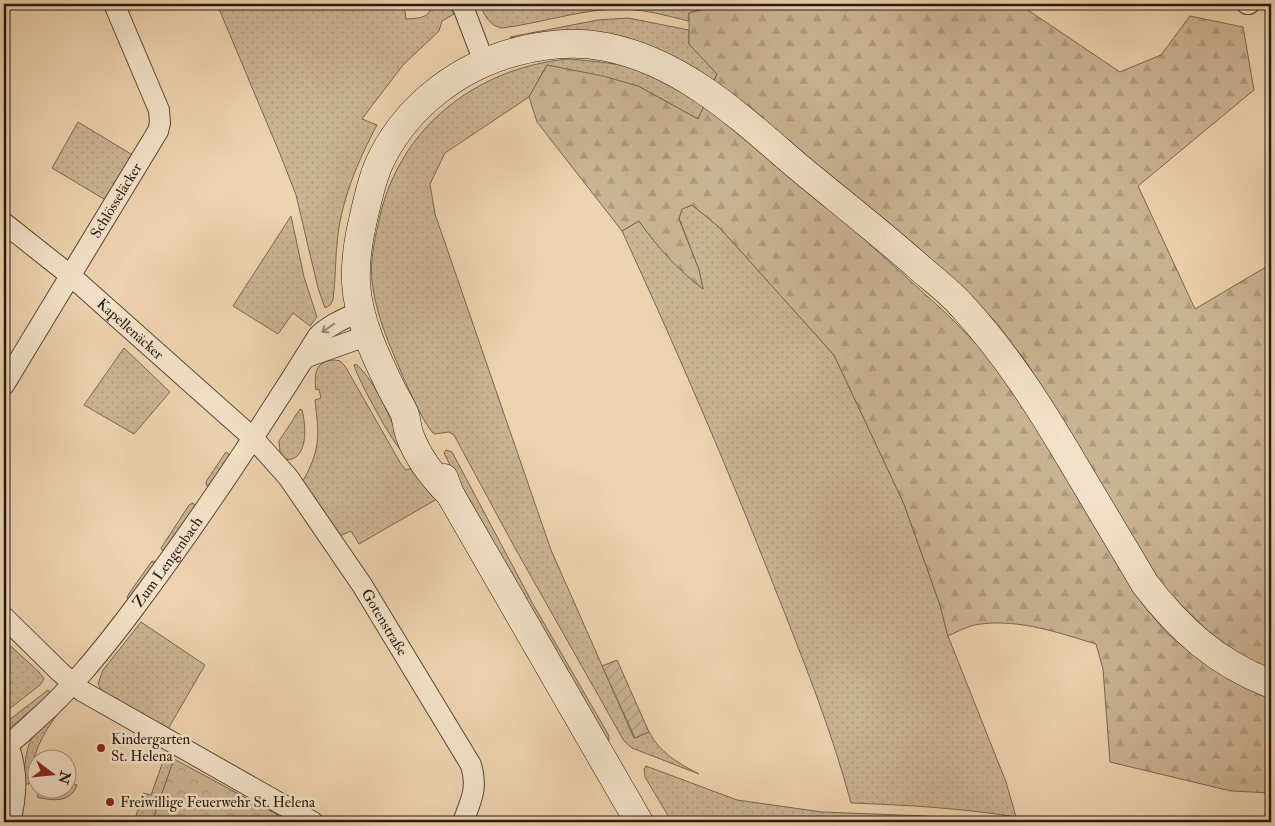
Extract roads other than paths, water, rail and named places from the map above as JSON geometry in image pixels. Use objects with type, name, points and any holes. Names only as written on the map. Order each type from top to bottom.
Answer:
[{"type":"main road","points":[[639,822],[450,494],[431,448],[421,432],[405,415],[387,380],[365,323],[356,286],[357,248],[373,182],[384,154],[408,118],[425,101],[455,78],[484,62],[527,49],[567,44],[592,45],[609,48],[655,62],[677,72],[704,90],[755,130],[882,234],[960,303],[994,342],[1024,383],[1146,584],[1165,610],[1201,644],[1227,662],[1271,684]]},
{"type":"street","name":"Schlösseläcker","points":[[4,386],[160,127],[159,110],[114,4]]},
{"type":"street","points":[[462,4],[484,62]]},
{"type":"street","name":"Kapellenäcker","points":[[4,223],[71,276],[253,438]]},
{"type":"street","name":"Zum Lengenbach","points":[[6,746],[74,684],[106,646],[139,602],[307,357],[365,323]]},
{"type":"street","name":"Gotenstraße","points":[[253,438],[288,477],[357,577],[471,765],[475,779],[474,792],[463,822]]},
{"type":"street","points":[[4,617],[74,684],[252,789],[313,822]]},
{"type":"street","points":[[6,746],[13,758],[16,778],[10,822]]},
{"type":"place","name":"Kindergarten St. Helena","points":[[101,748]]},
{"type":"place","name":"Freiwillige Feuerwehr St. Helena","points":[[110,802]]}]
